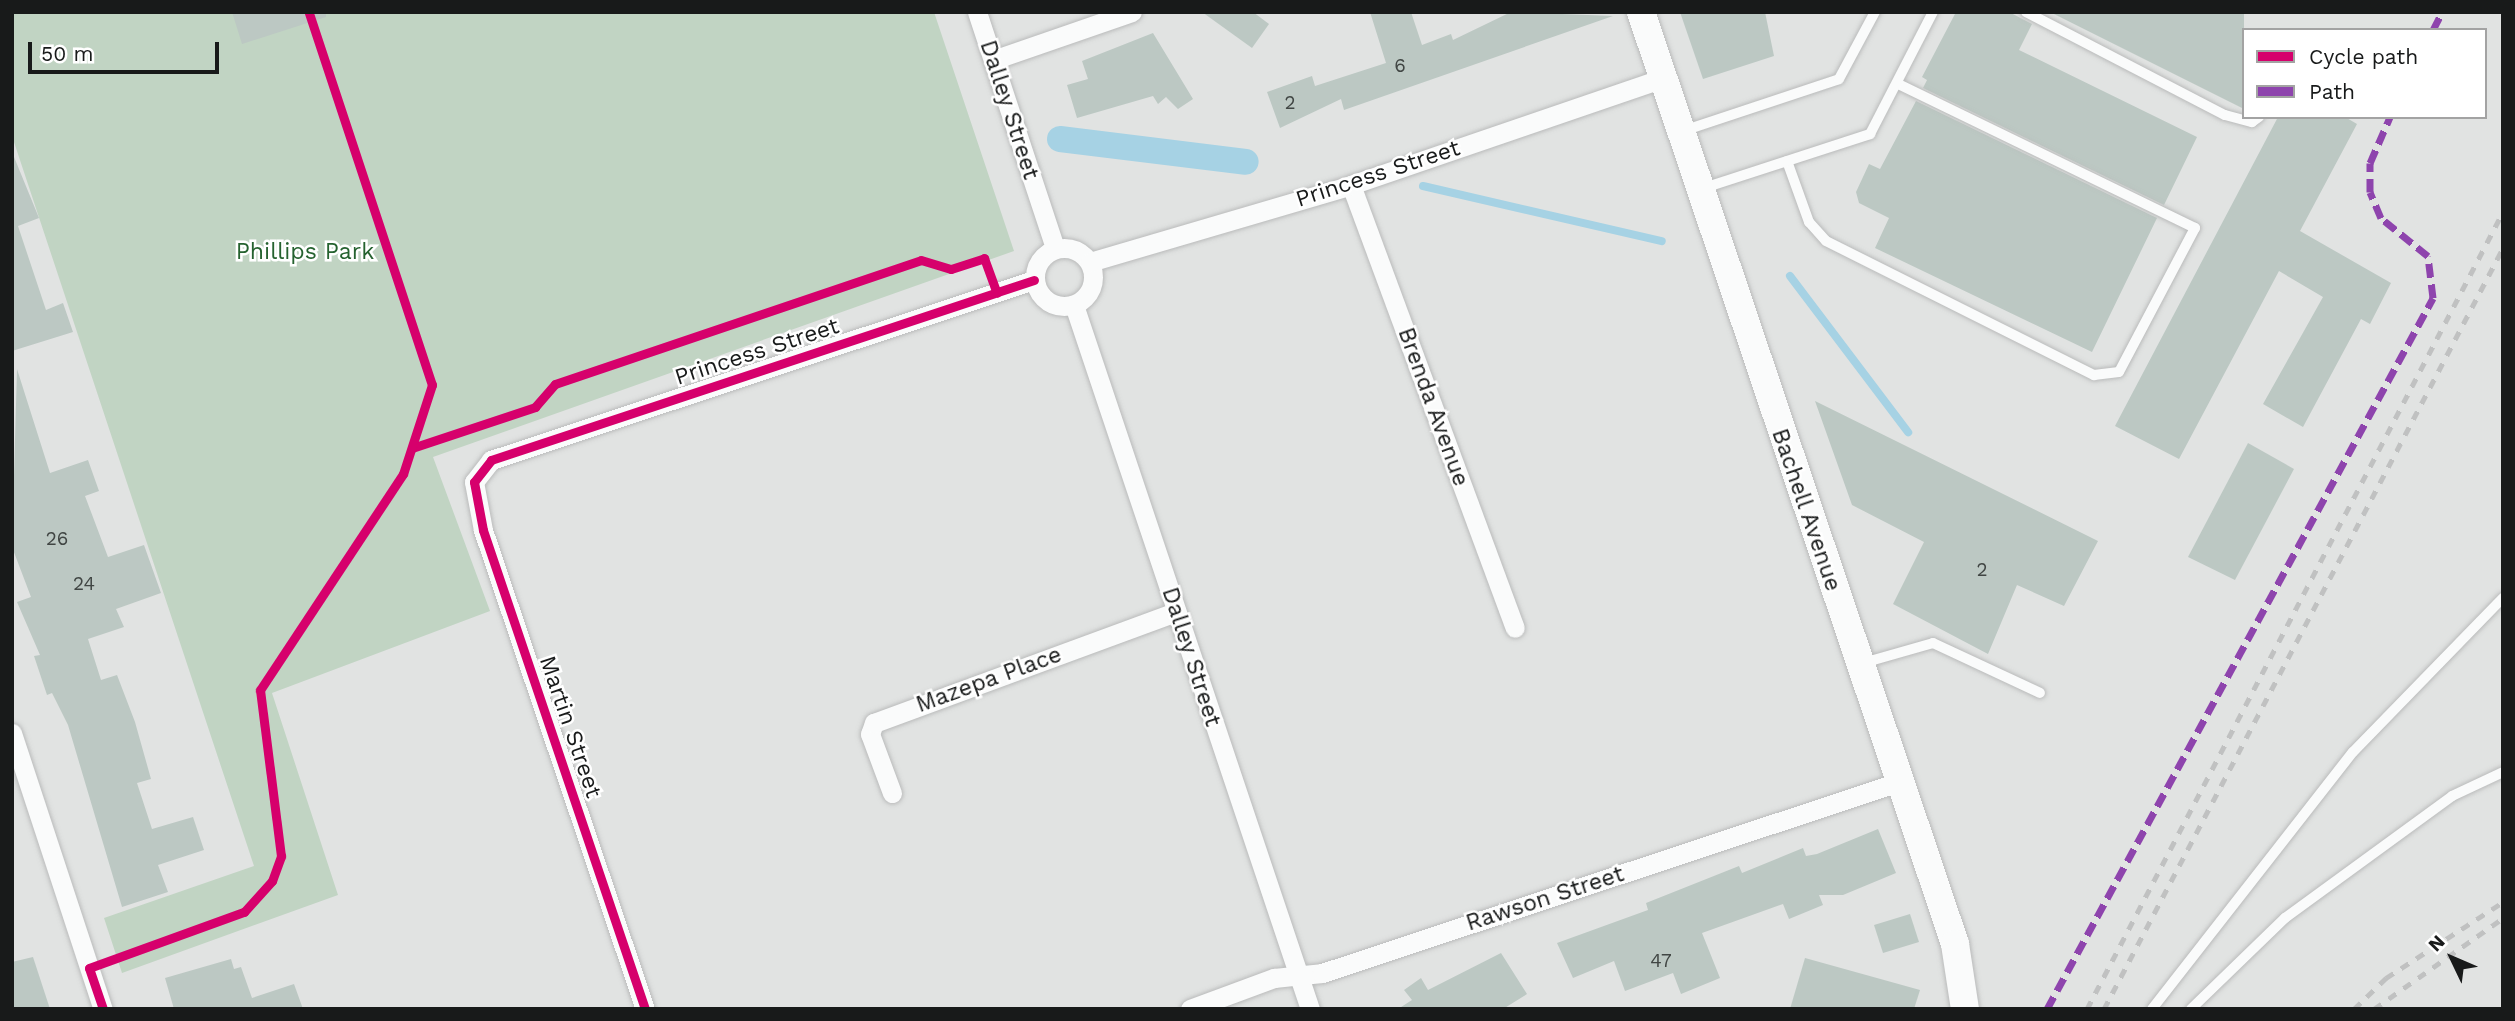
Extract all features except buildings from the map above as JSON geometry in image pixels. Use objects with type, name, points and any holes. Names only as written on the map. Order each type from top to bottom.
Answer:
[{"type":"main road","name":"Bachell Avenue","points":[[1641,12],[1962,964],[1965,1009]]},
{"type":"street","name":"Dalley Street","points":[[977,12],[1055,248]]},
{"type":"street","points":[[993,60],[1132,12]]},
{"type":"street","name":"Princess Street","points":[[1090,262],[1351,185],[1663,78]]},
{"type":"street","name":"Brenda Avenue","points":[[1351,185],[1515,628]]},
{"type":"street","points":[[1055,248],[1075,249],[1090,262],[1092,287],[1074,305],[1048,302],[1034,280],[1039,261],[1055,248]]},
{"type":"street","name":"Princess Street","points":[[491,460],[1034,280]]},
{"type":"street","name":"Dalley Street","points":[[1074,305],[1310,1009]]},
{"type":"street","name":"Martin Street","points":[[491,460],[474,482],[483,530],[645,1009]]},
{"type":"street","name":"Mazepa Place","points":[[892,793],[870,734],[874,723],[1176,612]]},
{"type":"street","points":[[12,733],[103,1009]]},
{"type":"street","name":"Rawson Street","points":[[1190,1009],[1274,978],[1298,978],[1899,782]]},
{"type":"lane","points":[[1681,132],[1839,79],[1875,12]]},
{"type":"lane","points":[[1700,189],[1870,134],[1933,12]]},
{"type":"lane","points":[[2026,12],[2225,115],[2252,122],[2256,119]]},
{"type":"lane","points":[[1787,161],[1809,222],[1826,241],[2094,375],[2119,372],[2195,228],[1897,83]]},
{"type":"lane","points":[[2152,1009],[2353,752],[2503,598]]},
{"type":"lane","points":[[1859,664],[1933,643],[2040,693]]},
{"type":"lane","points":[[2191,1009],[2285,918],[2452,796],[2503,772]]},
{"type":"green space","name":"Phillips Park","points":[[12,12],[934,12],[1014,251],[433,457],[490,611],[272,693],[338,895],[122,973],[104,918],[254,866],[12,136]]},
{"type":"waterway","points":[[1060,139],[1246,162]]},
{"type":"waterway","points":[[1423,186],[1662,241]]},
{"type":"waterway","points":[[1790,276],[1908,432]]},
{"type":"railway","points":[[2087,1009],[2503,212]]},
{"type":"railway","points":[[2104,1009],[2503,248]]},
{"type":"railway","points":[[2354,1009],[2386,978],[2503,902]]},
{"type":"railway","points":[[2374,1009],[2503,918]]},
{"type":"marked path","points":[[2434,28],[2442,12]]},
{"type":"marked path","points":[[2047,1009],[2433,298],[2428,256],[2381,218],[2370,192],[2370,163],[2389,119]]},
{"type":"cycle path","points":[[103,1009],[89,968],[244,912],[272,881],[281,856],[260,690],[403,474],[432,385],[309,12]]},
{"type":"cycle path","points":[[412,448],[535,407],[555,384],[921,260],[951,269],[984,258],[997,293]]},
{"type":"cycle path","points":[[645,1009],[483,530],[474,482],[491,460],[1034,280]]}]
